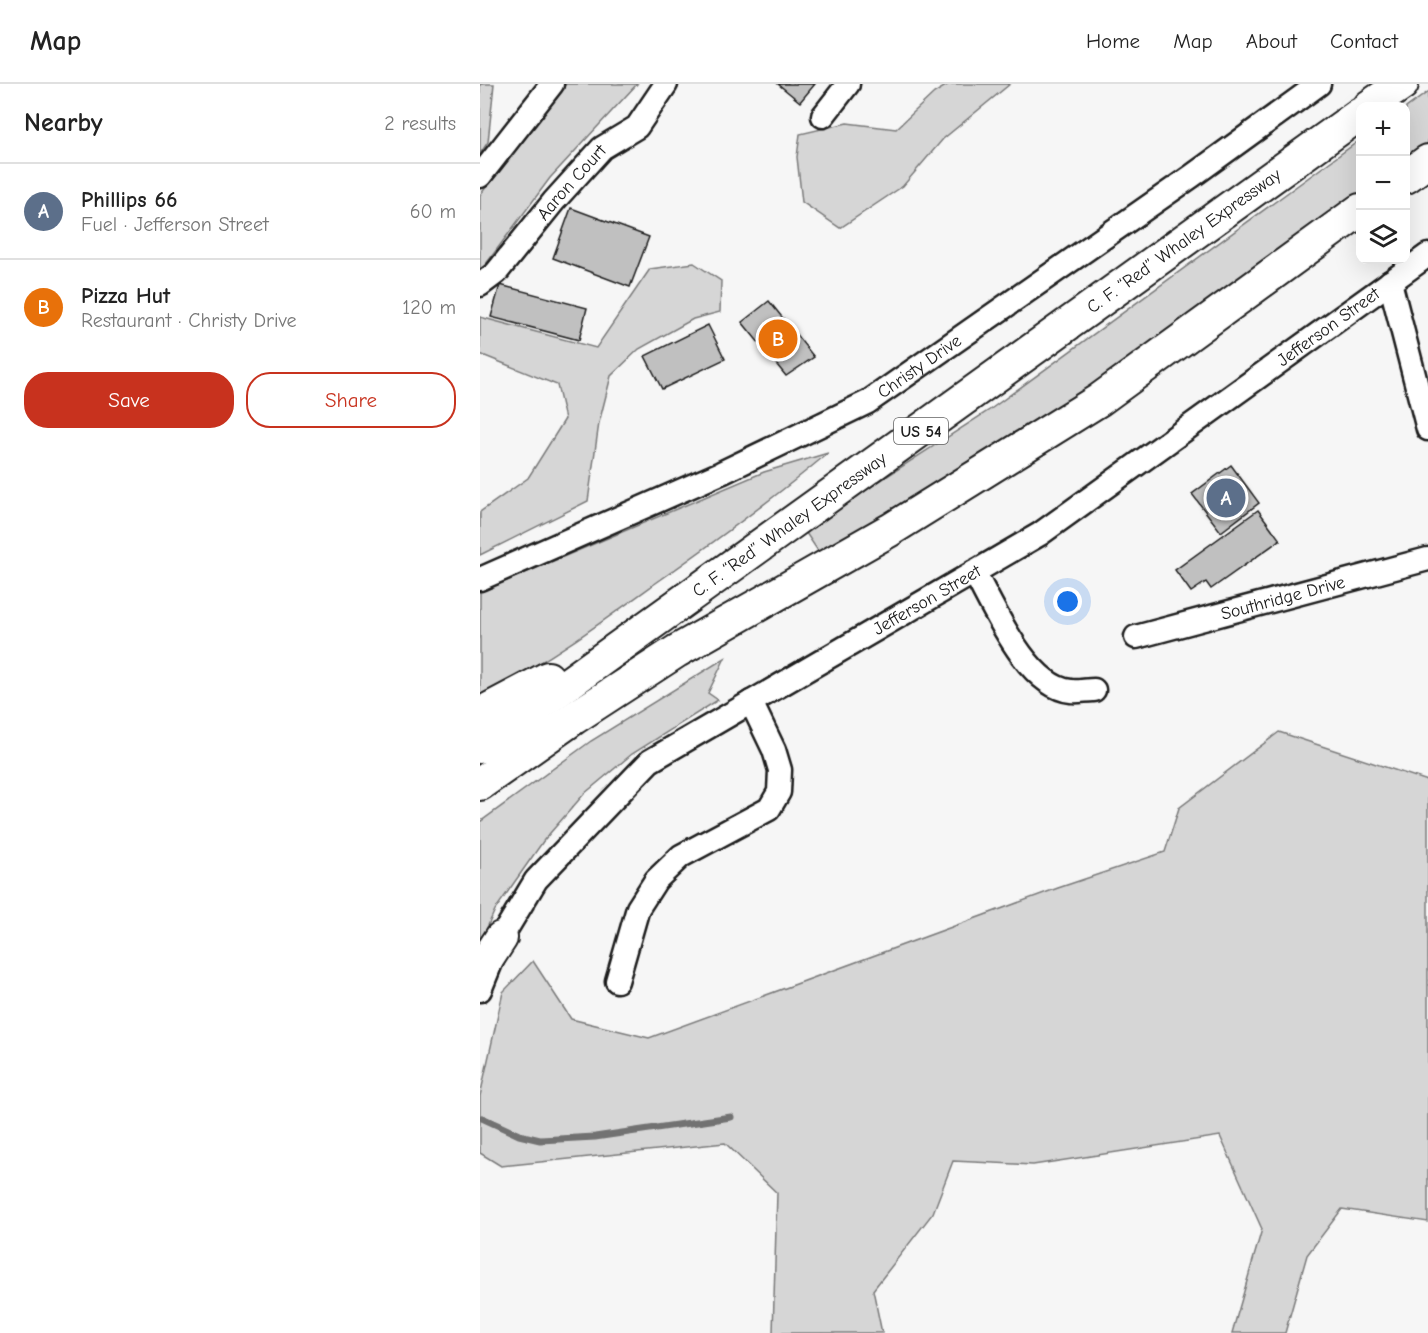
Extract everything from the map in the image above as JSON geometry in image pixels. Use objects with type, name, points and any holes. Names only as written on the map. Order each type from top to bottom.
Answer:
[{"type":"highway","points":[[1376,102],[1402,84]]},
{"type":"highway","name":"C. F. “Red” Whaley Expressway","points":[[480,747],[1356,117]]},
{"type":"highway","points":[[1410,174],[1428,161]]},
{"type":"highway","points":[[480,784],[574,718],[677,651],[890,530],[1099,400],[1356,213]]},
{"type":"highway","points":[[480,714],[652,623]]},
{"type":"highway","points":[[480,805],[574,718]]},
{"type":"highway","points":[[480,964],[486,961],[501,938]]},
{"type":"street","points":[[480,176],[552,84]]},
{"type":"street","name":"Aaron Court","points":[[480,285],[496,273],[554,201],[602,148],[637,127],[666,84]]},
{"type":"street","points":[[822,116],[848,84]]},
{"type":"street","name":"Christy Drive","points":[[480,579],[721,473],[868,402],[1192,176],[1319,84]]},
{"type":"street","name":"Jefferson Street","points":[[480,990],[501,938],[536,880],[650,761],[1040,534],[1428,255]]},
{"type":"street","points":[[1390,282],[1428,429]]},
{"type":"street","name":"Southridge Drive","points":[[1136,637],[1428,559]]},
{"type":"street","points":[[974,572],[1010,637],[1032,668],[1048,681],[1069,692],[1094,690]]},
{"type":"street","points":[[617,981],[638,908],[656,880],[681,856],[769,809],[779,792],[780,770],[774,750],[751,702]]},
{"type":"shaded area","points":[[480,84],[494,84],[488,142],[480,154]]},
{"type":"shaded area","points":[[566,84],[637,84],[550,178],[480,272],[480,195]]},
{"type":"shaded area","points":[[949,84],[1010,84],[943,139],[903,186],[840,228],[802,202],[797,157],[800,134],[847,123],[896,129],[934,93]]},
{"type":"shaded area","points":[[1428,92],[1428,147],[1410,160],[1410,156],[1410,105]]},
{"type":"shaded area","points":[[1356,143],[1356,199],[1069,403],[820,554],[804,530],[988,411]]},
{"type":"shaded area","points":[[694,263],[721,281],[720,312],[693,319],[639,349],[611,376],[599,423],[588,501],[480,555],[480,512],[528,478],[565,419],[557,385],[480,354],[480,317],[596,348],[650,269]]},
{"type":"shaded area","points":[[828,453],[742,521],[590,630],[525,672],[480,696],[480,592],[764,472]]},
{"type":"shaded area","points":[[725,658],[708,693],[718,700],[632,754],[584,794],[544,840],[495,910],[480,943],[480,822],[591,741]]},
{"type":"shaded area","points":[[1279,732],[1428,781],[1428,1222],[1342,1209],[1307,1255],[1285,1333],[1232,1333],[1262,1229],[1220,1136],[1033,1165],[953,1161],[933,1213],[873,1290],[882,1333],[773,1333],[777,1193],[725,1143],[501,1166],[480,1153],[480,1096],[503,992],[533,961],[571,1019],[649,1038],[1058,888],[1165,852],[1179,808]]},
{"type":"building","points":[[778,84],[815,84],[800,102]]},
{"type":"building","points":[[571,208],[649,237],[630,287],[553,258]]},
{"type":"building","points":[[500,285],[587,308],[579,340],[491,317]]},
{"type":"building","points":[[769,301],[814,357],[786,376],[742,322]]},
{"type":"building","points":[[708,325],[725,359],[662,389],[645,356]]},
{"type":"building","points":[[1231,465],[1259,503],[1221,532],[1192,494]]},
{"type":"building","points":[[1258,510],[1280,540],[1211,589],[1206,582],[1191,592],[1175,570]]},
{"type":"waterway","points":[[482,1118],[519,1135],[540,1140],[595,1137],[731,1117]]},
{"type":"place","name":"Pizza Hut","points":[[778,339]]},
{"type":"place","name":"Phillips 66","points":[[1226,498]]}]
